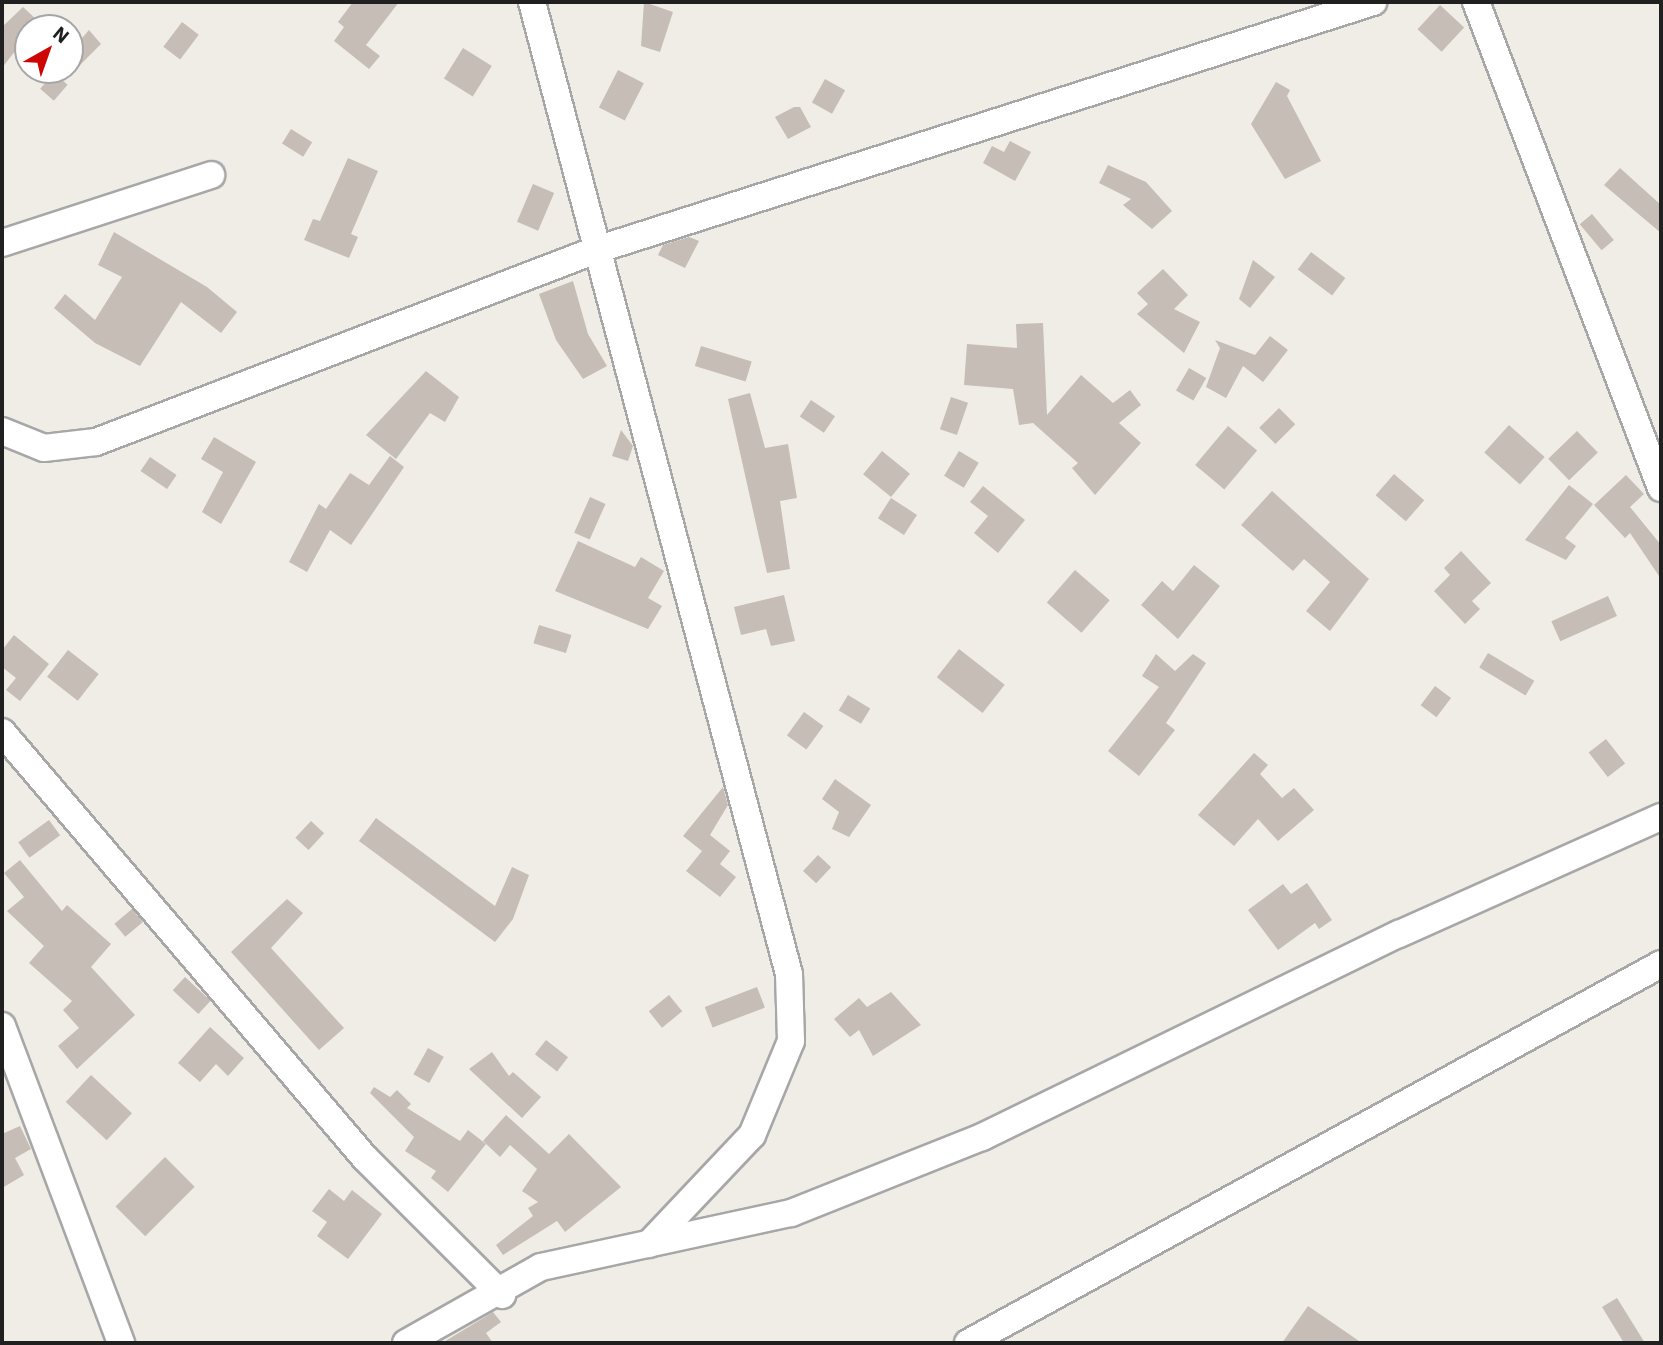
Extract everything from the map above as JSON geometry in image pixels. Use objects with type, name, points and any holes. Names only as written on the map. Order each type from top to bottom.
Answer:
[{"type":"street","points":[[533,2],[596,250],[789,974],[791,1041],[752,1135],[649,1244]]},
{"type":"street","points":[[2,431],[44,448],[96,442],[596,250],[1373,2]]},
{"type":"street","points":[[1476,2],[1661,488]]},
{"type":"street","points":[[2,243],[211,175]]},
{"type":"street","points":[[2,732],[365,1158],[502,1295]]},
{"type":"street","points":[[406,1343],[502,1295],[541,1267],[791,1213],[982,1137],[1399,934],[1661,817]]},
{"type":"street","points":[[968,1343],[1661,964]]},
{"type":"street","points":[[2,1026],[121,1343]]},
{"type":"building","points":[[353,2],[399,2],[366,45],[380,56],[369,69],[334,41],[344,27],[338,22]]},
{"type":"building","points":[[644,2],[673,12],[660,52],[641,46]]},
{"type":"building","points":[[1440,5],[1464,28],[1442,52],[1417,29]]},
{"type":"building","points":[[23,7],[30,14],[16,14]]},
{"type":"building","points":[[14,16],[14,52],[2,68],[2,27]]},
{"type":"building","points":[[182,22],[199,35],[180,59],[163,47]]},
{"type":"building","points":[[89,30],[101,44],[84,61],[84,36]]},
{"type":"building","points":[[463,48],[492,66],[473,97],[444,79]]},
{"type":"building","points":[[618,70],[644,83],[625,121],[599,107]]},
{"type":"building","points":[[825,79],[845,90],[832,114],[812,103]]},
{"type":"building","points":[[1276,82],[1290,90],[1287,96],[1321,161],[1285,179],[1251,124]]},
{"type":"building","points":[[44,84],[67,84],[68,85],[54,101],[40,89]]},
{"type":"building","points":[[794,107],[800,107],[811,127],[788,139],[775,117]]},
{"type":"building","points":[[291,129],[312,142],[303,157],[282,143]]},
{"type":"building","points":[[1010,141],[1031,152],[1015,181],[983,163],[992,146],[1004,152]]},
{"type":"building","points":[[348,158],[378,171],[351,234],[358,237],[349,258],[304,240],[313,219],[320,221]]},
{"type":"building","points":[[1108,165],[1146,182],[1172,211],[1152,229],[1123,205],[1131,199],[1099,183]]},
{"type":"building","points":[[1620,168],[1661,205],[1661,233],[1604,185]]},
{"type":"building","points":[[533,184],[554,193],[538,231],[517,222]]},
{"type":"building","points":[[1592,214],[1614,240],[1602,250],[1580,224]]},
{"type":"building","points":[[114,232],[207,287],[237,312],[221,333],[181,302],[140,366],[95,343],[54,308],[65,294],[95,320],[122,277],[98,265]]},
{"type":"building","points":[[689,237],[699,241],[685,268],[658,255],[663,245]]},
{"type":"building","points":[[1311,252],[1345,278],[1332,295],[1298,270]]},
{"type":"building","points":[[1253,260],[1275,277],[1250,308],[1239,299]]},
{"type":"building","points":[[1163,269],[1188,295],[1174,309],[1200,322],[1184,353],[1137,314],[1148,304],[1137,293]]},
{"type":"building","points":[[573,281],[588,334],[607,366],[583,379],[556,340],[539,294]]},
{"type":"building","points":[[1043,323],[1047,415],[1081,375],[1113,403],[1130,390],[1141,405],[1119,423],[1141,443],[1095,495],[1072,468],[1078,463],[1033,423],[1019,425],[1013,389],[964,385],[967,344],[1017,348],[1016,324]]},
{"type":"building","points":[[1270,336],[1288,350],[1263,382],[1243,366],[1226,398],[1206,387],[1220,348],[1215,340],[1255,355]]},
{"type":"building","points":[[701,346],[752,361],[746,382],[695,366]]},
{"type":"building","points":[[1189,368],[1206,378],[1193,401],[1176,391]]},
{"type":"building","points":[[426,371],[459,397],[445,422],[430,413],[396,459],[366,435]]},
{"type":"building","points":[[750,393],[765,448],[788,444],[797,498],[780,501],[790,569],[767,573],[728,399]]},
{"type":"building","points":[[951,397],[968,403],[957,435],[940,429]]},
{"type":"building","points":[[811,400],[835,416],[824,433],[800,417]]},
{"type":"building","points":[[1279,408],[1295,424],[1275,444],[1259,428]]},
{"type":"building","points":[[1509,425],[1545,457],[1520,485],[1484,452]]},
{"type":"building","points":[[1228,426],[1257,450],[1224,489],[1195,465]]},
{"type":"building","points":[[621,430],[633,446],[628,461],[612,456]]},
{"type":"building","points":[[1577,431],[1598,453],[1569,480],[1548,459]]},
{"type":"building","points":[[214,437],[256,462],[221,524],[202,512],[223,472],[201,459]]},
{"type":"building","points":[[882,451],[910,474],[891,497],[863,474]]},
{"type":"building","points":[[959,451],[979,463],[964,488],[944,476]]},
{"type":"building","points":[[390,456],[404,467],[351,545],[330,530],[307,572],[289,562],[319,504],[326,509],[350,473],[369,485]]},
{"type":"building","points":[[150,457],[177,475],[167,489],[140,471]]},
{"type":"building","points":[[1394,474],[1424,500],[1406,521],[1376,495]]},
{"type":"building","points":[[1626,475],[1644,494],[1630,507],[1661,545],[1661,579],[1630,533],[1625,538],[1594,505]]},
{"type":"building","points":[[1569,485],[1593,504],[1565,538],[1576,546],[1566,560],[1525,540]]},
{"type":"building","points":[[983,486],[1025,520],[998,553],[974,533],[988,516],[970,502]]},
{"type":"building","points":[[1272,491],[1369,579],[1330,631],[1306,611],[1330,582],[1304,559],[1293,571],[1241,525]]},
{"type":"building","points":[[590,497],[606,504],[590,540],[574,533]]},
{"type":"building","points":[[891,498],[917,515],[904,535],[878,518]]},
{"type":"building","points":[[578,541],[635,567],[641,557],[664,571],[648,598],[662,606],[648,629],[555,591]]},
{"type":"building","points":[[1461,551],[1491,583],[1472,601],[1480,609],[1465,624],[1434,591],[1450,575],[1444,568]]},
{"type":"building","points":[[1194,565],[1220,586],[1178,639],[1141,605],[1162,581],[1173,591]]},
{"type":"building","points":[[1075,570],[1110,600],[1082,633],[1047,602]]},
{"type":"building","points":[[784,595],[795,641],[771,646],[766,629],[741,635],[734,607]]},
{"type":"building","points":[[1608,596],[1617,616],[1560,641],[1551,621]]},
{"type":"building","points":[[539,625],[572,635],[566,653],[533,643]]},
{"type":"building","points":[[14,635],[49,664],[20,701],[6,690],[16,678],[2,667],[2,650]]},
{"type":"building","points":[[959,649],[1005,685],[983,713],[937,677]]},
{"type":"building","points":[[68,650],[99,674],[78,701],[47,677]]},
{"type":"building","points":[[1488,653],[1534,681],[1526,695],[1479,668]]},
{"type":"building","points":[[1156,654],[1175,671],[1193,654],[1206,663],[1166,723],[1175,730],[1139,776],[1108,751],[1159,687],[1142,676]]},
{"type":"building","points":[[1435,686],[1451,698],[1437,717],[1421,705]]},
{"type":"building","points":[[848,695],[870,708],[861,724],[839,710]]},
{"type":"building","points":[[804,712],[823,726],[806,750],[787,735]]},
{"type":"building","points":[[1606,739],[1625,763],[1608,777],[1589,753]]},
{"type":"building","points":[[1254,753],[1268,765],[1260,774],[1282,798],[1294,788],[1314,810],[1278,841],[1258,819],[1234,846],[1198,815]]},
{"type":"building","points":[[835,779],[871,805],[849,837],[832,829],[839,812],[822,799]]},
{"type":"building","points":[[723,787],[728,805],[710,835],[730,851],[720,864],[736,877],[720,897],[686,871],[702,851],[683,836]]},
{"type":"building","points":[[376,818],[495,906],[512,867],[529,875],[513,919],[495,942],[359,841]]},
{"type":"building","points":[[49,820],[60,835],[29,858],[18,842]]},
{"type":"building","points":[[311,821],[324,833],[308,850],[295,838]]},
{"type":"building","points":[[818,855],[831,867],[816,883],[803,871]]},
{"type":"building","points":[[20,860],[62,911],[67,905],[111,944],[91,967],[135,1015],[77,1069],[58,1046],[79,1028],[63,1010],[72,1001],[29,963],[44,946],[7,911],[24,897],[4,873]]},
{"type":"building","points":[[1307,883],[1332,920],[1319,929],[1315,923],[1278,950],[1248,910],[1283,884],[1291,894]]},
{"type":"building","points":[[287,899],[303,913],[271,948],[344,1028],[319,1050],[231,952]]},
{"type":"building","points":[[132,909],[143,922],[125,937],[114,924]]},
{"type":"building","points":[[185,977],[211,1001],[198,1014],[173,990]]},
{"type":"building","points":[[757,987],[765,1008],[713,1028],[705,1007]]},
{"type":"building","points":[[891,992],[921,1025],[873,1056],[859,1030],[850,1037],[834,1019],[859,998],[867,1007]]},
{"type":"building","points":[[669,995],[682,1011],[662,1028],[649,1011]]},
{"type":"building","points":[[210,1027],[244,1058],[228,1076],[216,1064],[200,1082],[178,1063]]},
{"type":"building","points":[[546,1040],[568,1057],[557,1071],[535,1054]]},
{"type":"building","points":[[428,1048],[444,1057],[429,1083],[413,1074]]},
{"type":"building","points":[[492,1052],[509,1076],[513,1072],[541,1097],[522,1118],[469,1069]]},
{"type":"building","points":[[91,1075],[132,1113],[107,1140],[66,1102]]},
{"type":"building","points":[[374,1087],[390,1097],[397,1090],[411,1104],[407,1108],[460,1141],[468,1130],[486,1144],[448,1192],[431,1178],[436,1171],[405,1151],[414,1137],[370,1093]]},
{"type":"building","points":[[506,1115],[549,1154],[569,1134],[621,1187],[565,1232],[557,1221],[503,1255],[496,1245],[533,1216],[528,1208],[538,1202],[522,1191],[537,1169],[510,1145],[500,1157],[483,1141]]},
{"type":"building","points":[[20,1126],[31,1149],[15,1158],[24,1175],[2,1188],[2,1134]]},
{"type":"building","points":[[165,1157],[195,1187],[145,1236],[116,1206]]},
{"type":"building","points":[[329,1189],[344,1201],[352,1190],[382,1214],[348,1259],[317,1236],[327,1222],[312,1211]]},
{"type":"building","points":[[1617,1298],[1645,1343],[1624,1343],[1602,1307]]},
{"type":"building","points":[[1308,1306],[1362,1343],[1282,1343]]},
{"type":"building","points":[[493,1312],[501,1322],[486,1333],[493,1343],[442,1343]]}]
